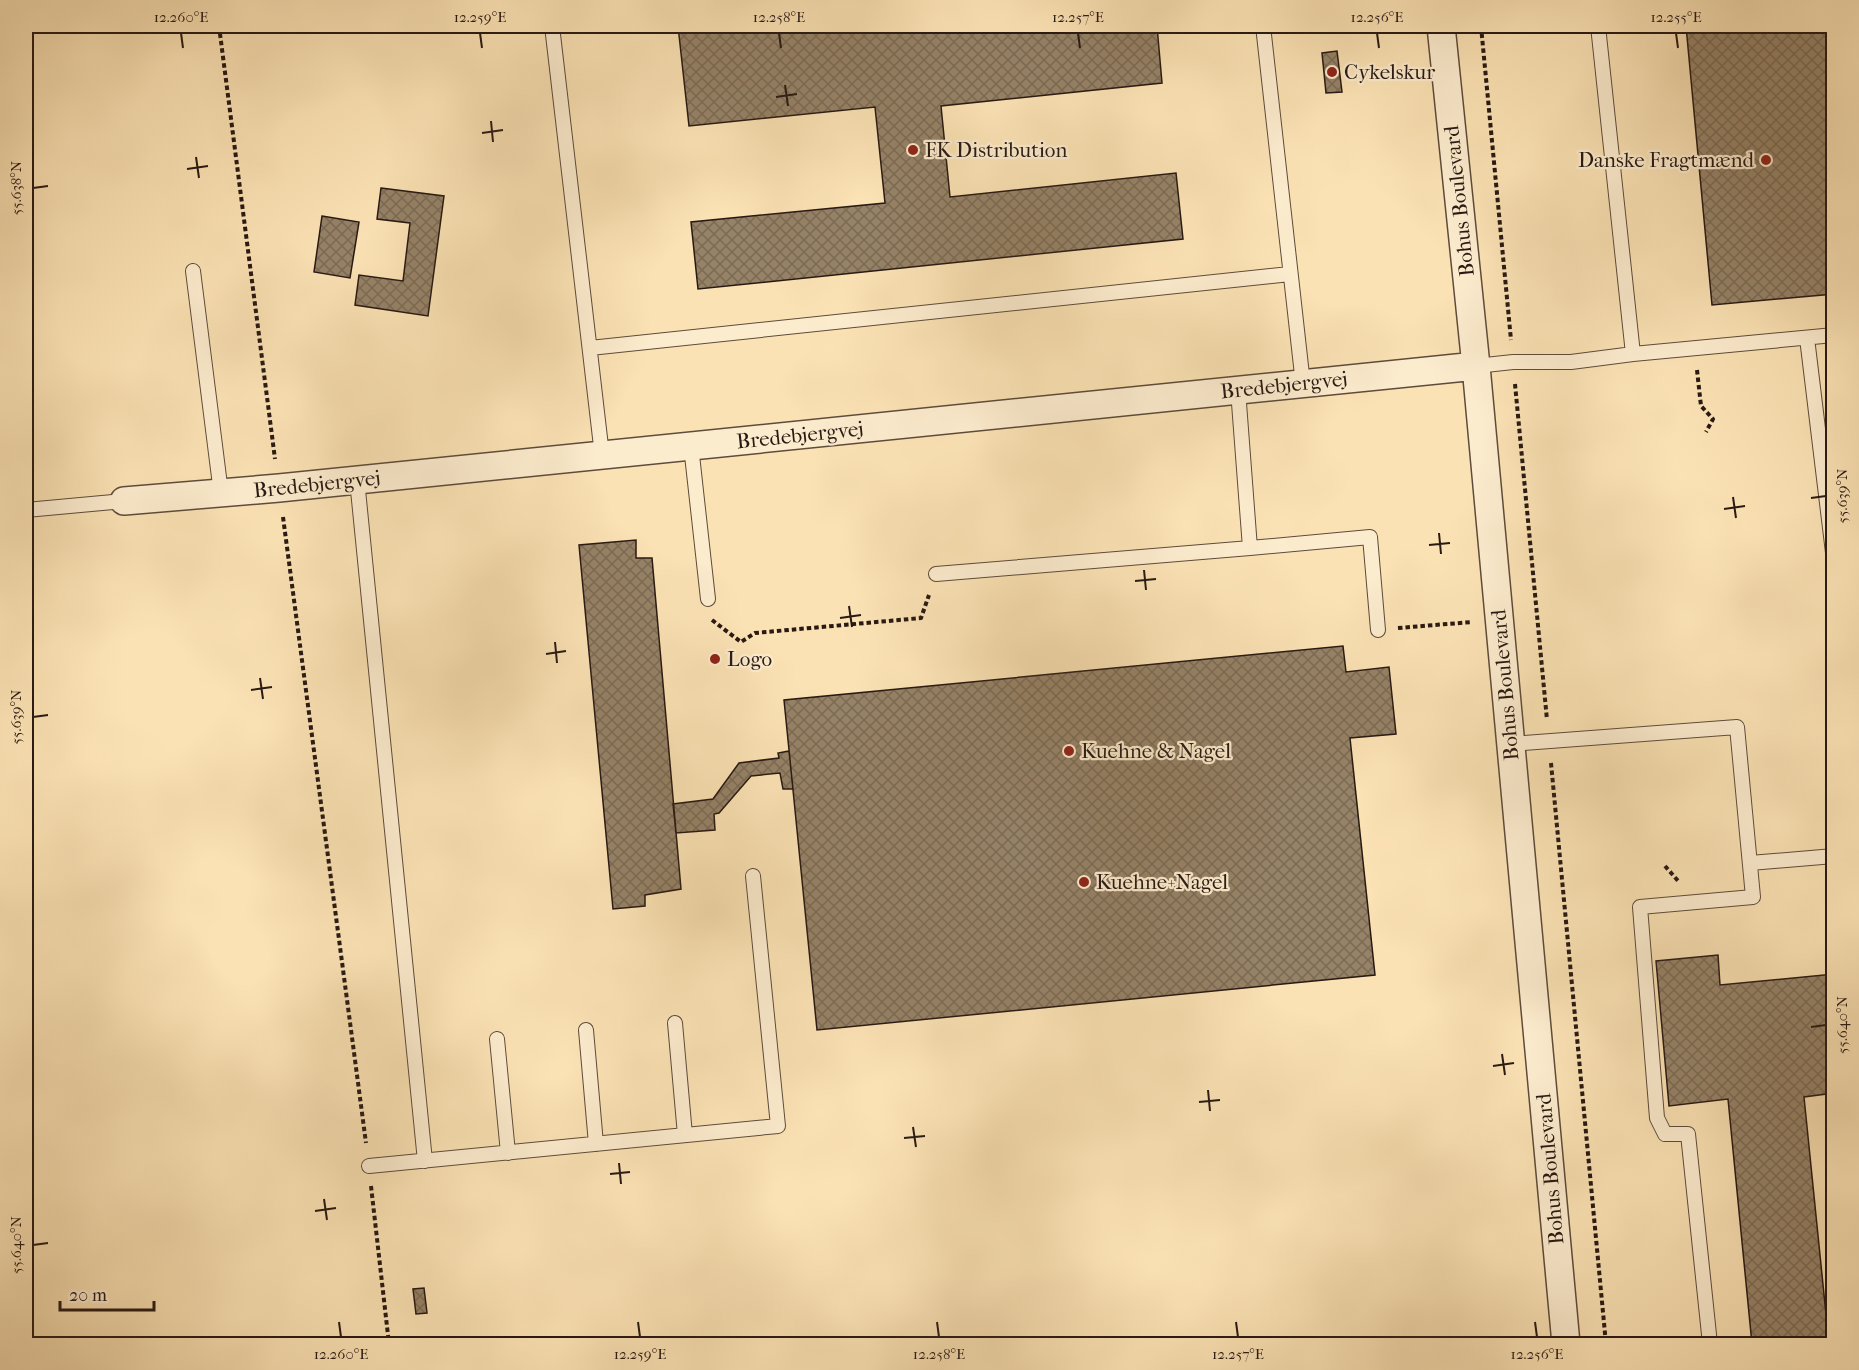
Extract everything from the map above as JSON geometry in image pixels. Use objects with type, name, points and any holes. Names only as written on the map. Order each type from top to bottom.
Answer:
[{"type":"street","name":"Bohus Boulevard","points":[[1441,26],[1476,366],[1566,1344]]},
{"type":"street","name":"Bredebjergvej","points":[[124,501],[279,488],[1476,366]]},
{"type":"lane","points":[[552,26],[602,455]]},
{"type":"lane","points":[[1263,26],[1304,384]]},
{"type":"lane","points":[[1598,26],[1633,354]]},
{"type":"lane","points":[[194,271],[221,493]]},
{"type":"lane","points":[[590,348],[1290,274]]},
{"type":"lane","points":[[1476,366],[1513,362],[1571,362],[1833,335]]},
{"type":"lane","points":[[1807,338],[1833,561]]},
{"type":"lane","points":[[1238,390],[1250,548]]},
{"type":"lane","points":[[691,446],[708,599]]},
{"type":"lane","points":[[357,480],[425,1161]]},
{"type":"lane","points":[[26,510],[124,501]]},
{"type":"lane","points":[[936,574],[1370,537],[1378,630]]},
{"type":"lane","points":[[1511,744],[1737,727],[1753,897],[1640,907],[1657,1118],[1665,1134],[1688,1134],[1710,1344]]},
{"type":"lane","points":[[1750,863],[1833,856]]},
{"type":"lane","points":[[369,1166],[778,1126],[753,876]]},
{"type":"lane","points":[[675,1023],[685,1135]]},
{"type":"lane","points":[[586,1030],[596,1144]]},
{"type":"lane","points":[[497,1039],[508,1153]]},
{"type":"path","points":[[219,26],[369,1166],[389,1344]]},
{"type":"path","points":[[1481,26],[1606,1344]]},
{"type":"path","points":[[1695,349],[1701,406],[1713,419],[1706,432]]},
{"type":"path","points":[[708,599],[711,620],[741,642],[755,633],[921,618],[936,574]]},
{"type":"path","points":[[1378,630],[1499,620]]},
{"type":"building","name":"FK Distribution","points":[[678,26],[1157,26],[1162,83],[941,106],[950,197],[1176,173],[1183,239],[698,289],[691,222],[885,203],[875,107],[689,126]]},
{"type":"building","name":"Danske Fragtmænd","points":[[1686,26],[1834,26],[1834,294],[1712,305]]},
{"type":"building","name":"Cykelskur","points":[[1337,51],[1342,92],[1326,93],[1322,53]]},
{"type":"building","points":[[381,188],[444,196],[428,316],[355,305],[359,275],[403,281],[410,223],[377,219]]},
{"type":"building","points":[[322,216],[359,222],[350,278],[314,272]]},
{"type":"building","points":[[636,540],[636,558],[652,558],[681,889],[645,895],[645,906],[613,909],[579,545]]},
{"type":"building","name":"Kuehne+Nagel","points":[[1343,646],[1346,672],[1389,667],[1396,734],[1350,738],[1375,975],[817,1030],[784,700]]},
{"type":"building","points":[[789,751],[793,789],[783,789],[780,773],[751,776],[719,813],[714,814],[715,830],[676,833],[673,804],[713,799],[739,763],[779,758],[778,753]]},
{"type":"building","points":[[1718,955],[1720,985],[1834,974],[1834,1093],[1804,1097],[1829,1344],[1752,1344],[1728,1099],[1669,1106],[1656,961]]},
{"type":"building","points":[[424,1288],[427,1313],[416,1314],[413,1289]]},
{"type":"place","name":"Cykelskur","points":[[1332,72]]},
{"type":"place","name":"FK Distribution","points":[[913,150]]},
{"type":"place","name":"Danske Fragtmænd","points":[[1766,160]]},
{"type":"place","name":"Logo","points":[[715,659]]},
{"type":"place","name":"Kuehne & Nagel","points":[[1069,751]]},
{"type":"place","name":"Kuehne+Nagel","points":[[1084,882]]}]
